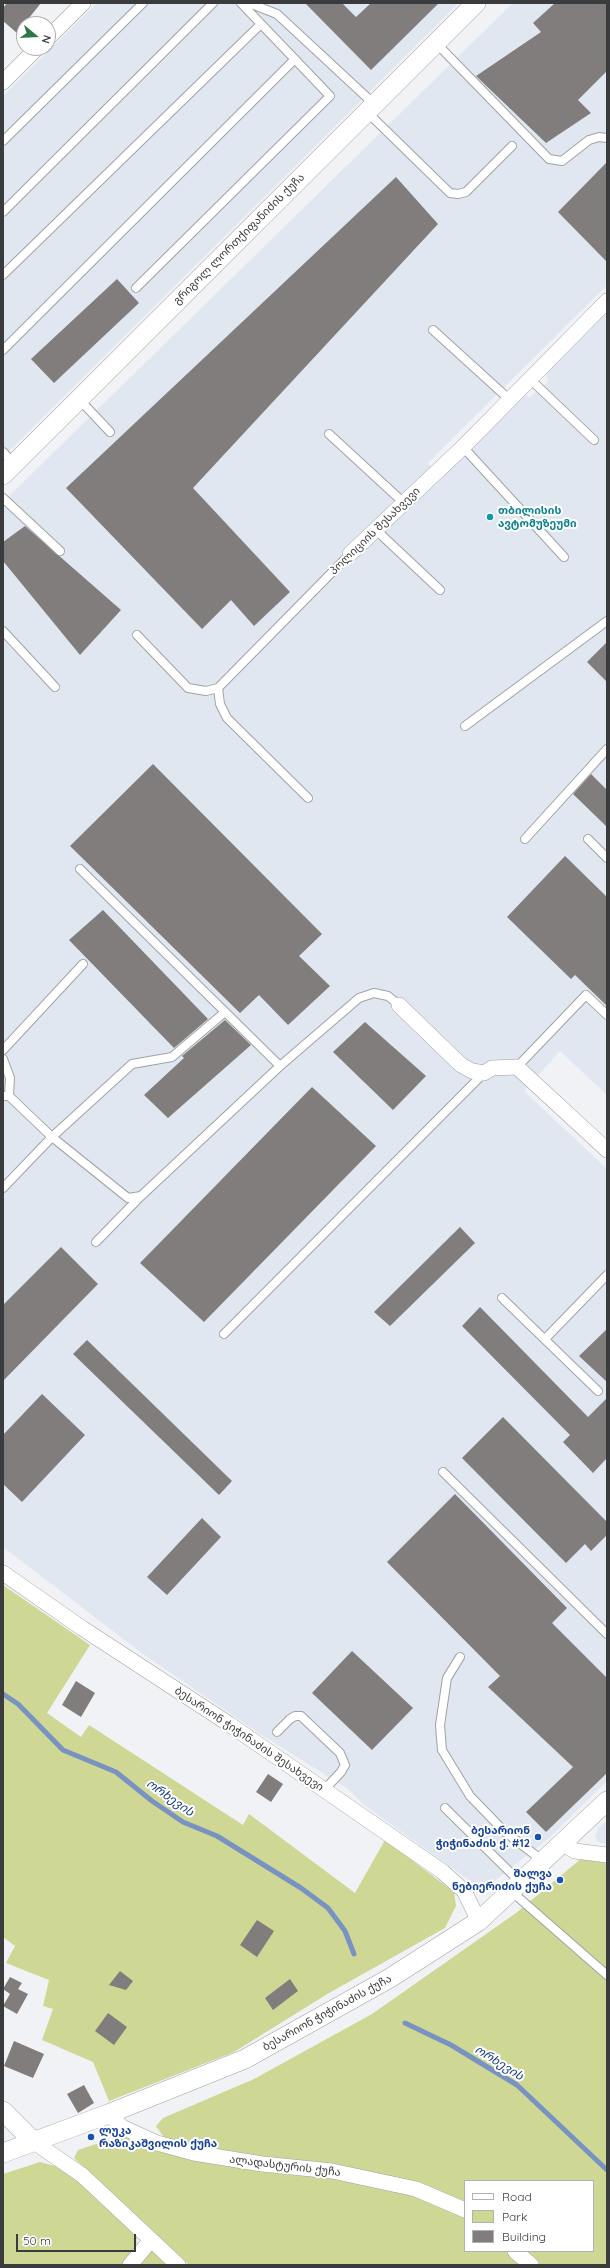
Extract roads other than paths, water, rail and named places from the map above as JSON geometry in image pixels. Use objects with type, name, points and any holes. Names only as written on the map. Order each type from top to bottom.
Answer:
[{"type":"street","points":[[56,30],[83,3]]},
{"type":"street","name":"გრიგოლ ლორთქიფანიძის ქუჩა","points":[[7,464],[79,399],[476,3]]},
{"type":"street","points":[[3,82],[29,56]]},
{"type":"street","name":"პოლიციის შესახვევი","points":[[350,554],[463,447],[607,301]]},
{"type":"street","points":[[399,1004],[461,1065],[472,1071],[484,1073],[492,1068],[517,1067],[607,1150]]},
{"type":"street","name":"ბესარიონ ჭიჭინაძის შესახვევი","points":[[3,1573],[82,1628],[229,1724],[443,1872],[464,1891],[479,1921]]},
{"type":"street","name":"ბესარიონ ჭიჭინაძის ქუჩა","points":[[3,2153],[108,2114],[245,2059],[390,1978],[479,1921],[607,1801]]},
{"type":"street","points":[[562,1843],[575,1851],[607,1856]]},
{"type":"street","points":[[3,2111],[34,2142],[82,2175],[178,2265]]},
{"type":"street","name":"ალადასტურის ქუჩა","points":[[108,2114],[122,2127],[157,2143],[194,2153],[262,2164],[332,2170],[408,2187],[464,2210]]},
{"type":"street","points":[[130,2265],[151,2240]]},
{"type":"street","points":[[516,2252],[531,2265]]},
{"type":"lane","points":[[3,141],[143,3]]},
{"type":"lane","points":[[3,212],[213,3]]},
{"type":"lane","points":[[136,288],[330,96],[240,3]]},
{"type":"lane","points":[[249,3],[278,14],[370,108],[450,193],[458,194],[466,192],[512,146]]},
{"type":"lane","points":[[3,275],[261,24]]},
{"type":"lane","points":[[436,43],[550,159],[562,161],[589,140],[599,137],[607,138]]},
{"type":"lane","points":[[3,350],[294,59]]},
{"type":"lane","points":[[433,330],[510,400]]},
{"type":"lane","points":[[530,379],[594,440]]},
{"type":"lane","points":[[79,399],[110,432]]},
{"type":"lane","points":[[329,434],[404,503]]},
{"type":"lane","points":[[463,447],[564,557]]},
{"type":"lane","points":[[3,498],[60,551]]},
{"type":"lane","points":[[376,530],[440,590]]},
{"type":"lane","name":"პოლიციის შესახვევი","points":[[218,688],[350,554]]},
{"type":"lane","points":[[465,726],[607,621]]},
{"type":"lane","points":[[3,630],[55,686]]},
{"type":"lane","points":[[137,635],[188,688],[206,691],[218,688],[220,704],[226,718],[308,798]]},
{"type":"lane","points":[[525,839],[607,749]]},
{"type":"lane","points":[[588,839],[607,858]]},
{"type":"lane","points":[[80,868],[280,1066]]},
{"type":"lane","points":[[3,1050],[82,964]]},
{"type":"lane","points":[[96,1242],[141,1196],[280,1066],[359,998],[374,993],[388,996],[399,1004]]},
{"type":"lane","points":[[517,1067],[586,995],[607,1015]]},
{"type":"lane","points":[[3,1188],[52,1137],[132,1064],[172,1057],[225,1012]]},
{"type":"lane","points":[[3,1059],[10,1078],[6,1096],[52,1137],[128,1198],[141,1196]]},
{"type":"lane","points":[[224,1334],[484,1073]]},
{"type":"lane","points":[[545,1339],[607,1275]]},
{"type":"lane","points":[[502,1298],[598,1391]]},
{"type":"lane","points":[[443,1472],[607,1634]]},
{"type":"lane","points":[[460,1657],[447,1678],[440,1725],[442,1750],[470,1796],[504,1830],[543,1861]]},
{"type":"lane","points":[[277,1732],[290,1719],[295,1716],[301,1716],[340,1753],[345,1765],[341,1772],[324,1790]]},
{"type":"lane","points":[[445,1808],[516,1886],[607,1975]]},
{"type":"waterway","name":"ორხევის","points":[[3,1694],[18,1704],[63,1750],[116,1772],[152,1801],[183,1822],[217,1836],[301,1888],[328,1908],[345,1931],[354,1954]]},
{"type":"waterway","name":"ორხევის","points":[[405,2023],[451,2045],[517,2085],[607,2170]]},
{"type":"place","name":"თბილისის ავტომუზეუმი","points":[[490,517]]},
{"type":"place","name":"ბესარიონ ჭიჭინაძის ქ. #12","points":[[538,1837]]},
{"type":"place","name":"შალვა ნებიერიძის ქუჩა","points":[[560,1880]]},
{"type":"place","name":"ლუკა რაზიკაშვილის ქუჩა","points":[[91,2137]]}]
